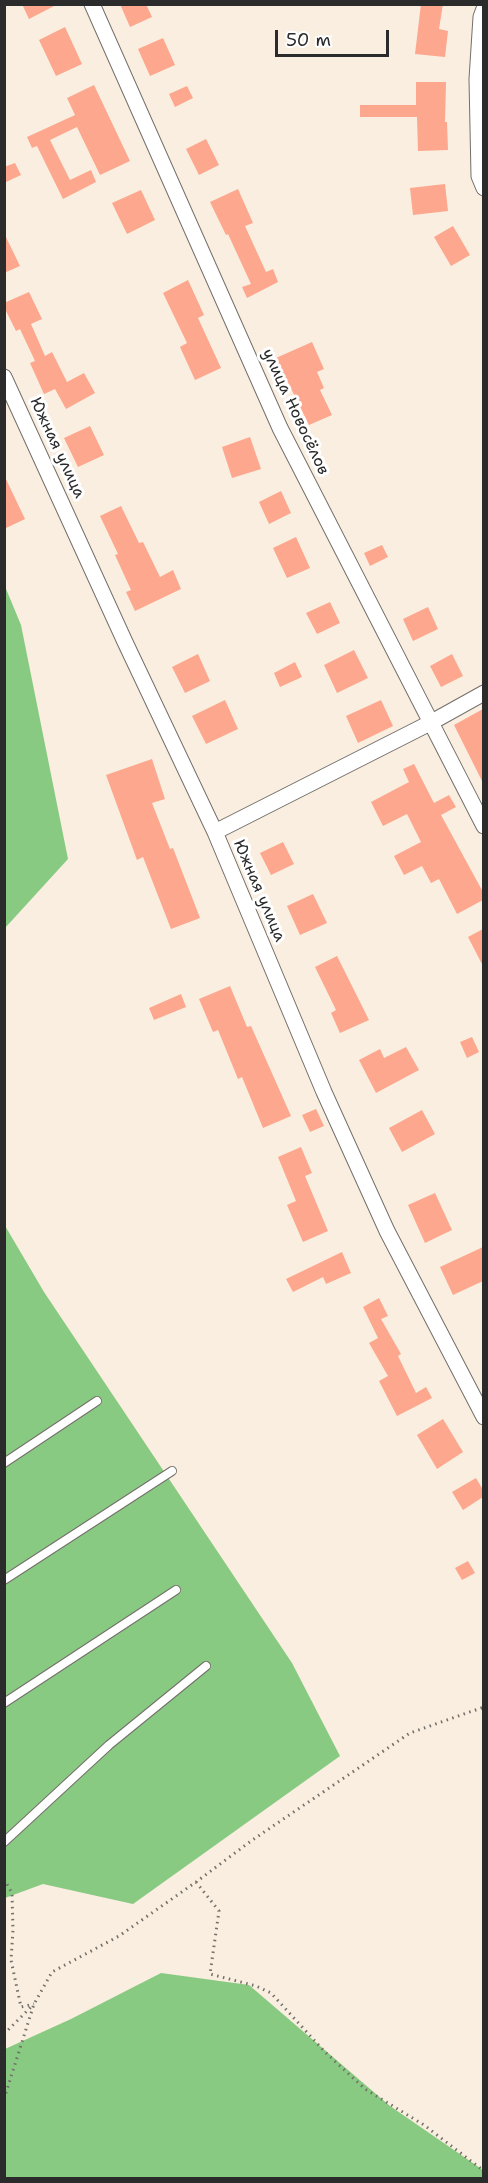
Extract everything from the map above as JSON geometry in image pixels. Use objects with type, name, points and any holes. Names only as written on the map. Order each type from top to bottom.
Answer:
[{"type":"street","name":"улица Новосёлов","points":[[92,4],[280,428],[483,826]]},
{"type":"street","points":[[483,9],[477,79],[478,176],[483,188]]},
{"type":"street","name":"Южная улица","points":[[4,377],[215,832],[324,1092],[382,1220],[483,1417]]},
{"type":"street","points":[[215,832],[430,723],[483,693]]},
{"type":"lane","points":[[4,1462],[97,1401]]},
{"type":"lane","points":[[4,1580],[171,1471]]},
{"type":"lane","points":[[4,1703],[176,1590]]},
{"type":"lane","points":[[4,1842],[110,1745],[206,1666]]},
{"type":"path","points":[[4,2099],[34,2004],[52,1972],[119,1936],[251,1841],[410,1733],[483,1707]]},
{"type":"path","points":[[4,1879],[12,1893],[11,1960],[21,2007],[34,2004]]},
{"type":"path","points":[[196,1882],[219,1911],[210,1974],[256,1986],[271,1993],[325,2052],[365,2089],[424,2125],[483,2171]]},
{"type":"path","points":[[4,2034],[34,2004]]},
{"type":"green space","points":[[4,584],[21,625],[68,859],[5,928]]},
{"type":"green space","points":[[4,1224],[44,1292],[292,1663],[340,1756],[133,1904],[43,1884],[5,1898]]},
{"type":"green space","points":[[161,1973],[249,1985],[390,2106],[483,2170],[483,2178],[5,2178],[5,2049],[71,2019]]},
{"type":"building","points":[[22,4],[58,4],[29,19]]},
{"type":"building","points":[[120,4],[146,4],[152,17],[130,27]]},
{"type":"building","points":[[421,4],[443,4],[439,29],[448,31],[445,57],[415,54]]},
{"type":"building","points":[[65,27],[82,64],[56,76],[39,40]]},
{"type":"building","points":[[163,38],[175,65],[150,76],[138,49]]},
{"type":"building","points":[[416,82],[446,82],[445,122],[447,122],[448,150],[418,151],[417,117],[360,117],[360,105],[416,105]]},
{"type":"building","points":[[94,85],[130,161],[100,175],[77,127],[50,140],[70,180],[91,170],[96,182],[63,199],[37,146],[32,148],[27,137],[75,115],[67,98]]},
{"type":"building","points":[[187,86],[193,98],[175,107],[169,94]]},
{"type":"building","points":[[206,139],[219,165],[199,175],[186,149]]},
{"type":"building","points":[[15,163],[21,175],[4,183],[4,167]]},
{"type":"building","points":[[445,184],[448,211],[413,215],[410,188]]},
{"type":"building","points":[[238,189],[253,223],[245,226],[266,272],[273,269],[278,282],[247,298],[242,287],[251,284],[210,202]]},
{"type":"building","points":[[141,190],[155,220],[127,234],[112,203]]},
{"type":"building","points":[[453,226],[470,255],[451,266],[434,237]]},
{"type":"building","points":[[4,233],[20,266],[4,273]]},
{"type":"building","points":[[188,280],[204,315],[198,318],[221,368],[195,380],[180,347],[187,343],[163,293]]},
{"type":"building","points":[[29,292],[42,319],[31,324],[45,356],[52,352],[67,382],[84,373],[95,393],[66,409],[55,389],[44,394],[30,363],[35,361],[20,329],[16,331],[4,307],[4,303]]},
{"type":"building","points":[[312,342],[324,369],[317,372],[324,388],[320,390],[332,415],[309,425],[276,358]]},
{"type":"building","points":[[90,426],[104,455],[78,467],[64,438]]},
{"type":"building","points":[[250,437],[261,469],[232,478],[222,447]]},
{"type":"building","points":[[4,475],[25,519],[4,529]]},
{"type":"building","points":[[281,491],[291,513],[269,524],[259,502]]},
{"type":"building","points":[[121,506],[139,543],[143,542],[160,577],[173,570],[181,589],[135,611],[126,592],[131,590],[115,555],[118,554],[100,516]]},
{"type":"building","points":[[296,537],[310,568],[287,578],[273,548]]},
{"type":"building","points":[[382,545],[388,557],[370,566],[364,553]]},
{"type":"building","points":[[330,602],[340,623],[317,634],[306,613]]},
{"type":"building","points":[[428,607],[438,629],[413,641],[403,619]]},
{"type":"building","points":[[354,650],[368,678],[337,693],[324,665]]},
{"type":"building","points":[[198,654],[210,681],[185,693],[172,667]]},
{"type":"building","points":[[452,654],[463,676],[441,687],[430,666]]},
{"type":"building","points":[[295,662],[302,677],[280,687],[274,673]]},
{"type":"building","points":[[225,700],[238,729],[206,744],[192,716]]},
{"type":"building","points":[[381,700],[393,726],[358,743],[346,716]]},
{"type":"building","points":[[483,709],[483,783],[454,725]]},
{"type":"building","points":[[152,759],[165,799],[152,803],[170,849],[173,848],[200,918],[171,929],[143,857],[137,860],[106,775]]},
{"type":"building","points":[[414,764],[434,803],[449,795],[456,807],[441,815],[483,892],[483,900],[457,914],[439,879],[431,883],[422,866],[404,875],[394,856],[421,842],[407,814],[383,826],[371,802],[409,782],[403,769]]},
{"type":"building","points":[[283,842],[294,864],[271,875],[260,853]]},
{"type":"building","points":[[313,894],[327,923],[300,935],[287,906]]},
{"type":"building","points":[[483,929],[483,966],[468,937]]},
{"type":"building","points":[[337,956],[369,1020],[340,1033],[331,1013],[336,1010],[315,967]]},
{"type":"building","points":[[230,986],[247,1027],[251,1026],[291,1116],[263,1128],[242,1077],[238,1079],[218,1030],[213,1032],[199,999]]},
{"type":"building","points":[[181,994],[186,1007],[154,1020],[149,1008]]},
{"type":"building","points":[[472,1037],[479,1052],[467,1058],[460,1042]]},
{"type":"building","points":[[406,1047],[419,1070],[376,1093],[359,1060],[380,1049],[384,1058]]},
{"type":"building","points":[[316,1109],[324,1126],[310,1132],[302,1115]]},
{"type":"building","points":[[422,1110],[435,1134],[402,1152],[389,1128]]},
{"type":"building","points":[[301,1147],[312,1173],[305,1176],[328,1231],[303,1242],[287,1205],[296,1201],[278,1157]]},
{"type":"building","points":[[435,1193],[452,1230],[425,1243],[408,1205]]},
{"type":"building","points":[[483,1247],[483,1281],[453,1295],[440,1267]]},
{"type":"building","points":[[342,1252],[351,1273],[326,1284],[323,1277],[293,1292],[286,1279]]},
{"type":"building","points":[[379,1298],[388,1316],[381,1319],[401,1354],[398,1356],[416,1393],[426,1387],[432,1398],[397,1416],[379,1381],[388,1376],[369,1343],[378,1338],[363,1307]]},
{"type":"building","points":[[443,1419],[463,1452],[437,1469],[417,1435]]},
{"type":"building","points":[[476,1478],[483,1490],[483,1497],[463,1510],[452,1492]]},
{"type":"building","points":[[468,1561],[475,1573],[462,1580],[455,1568]]}]
